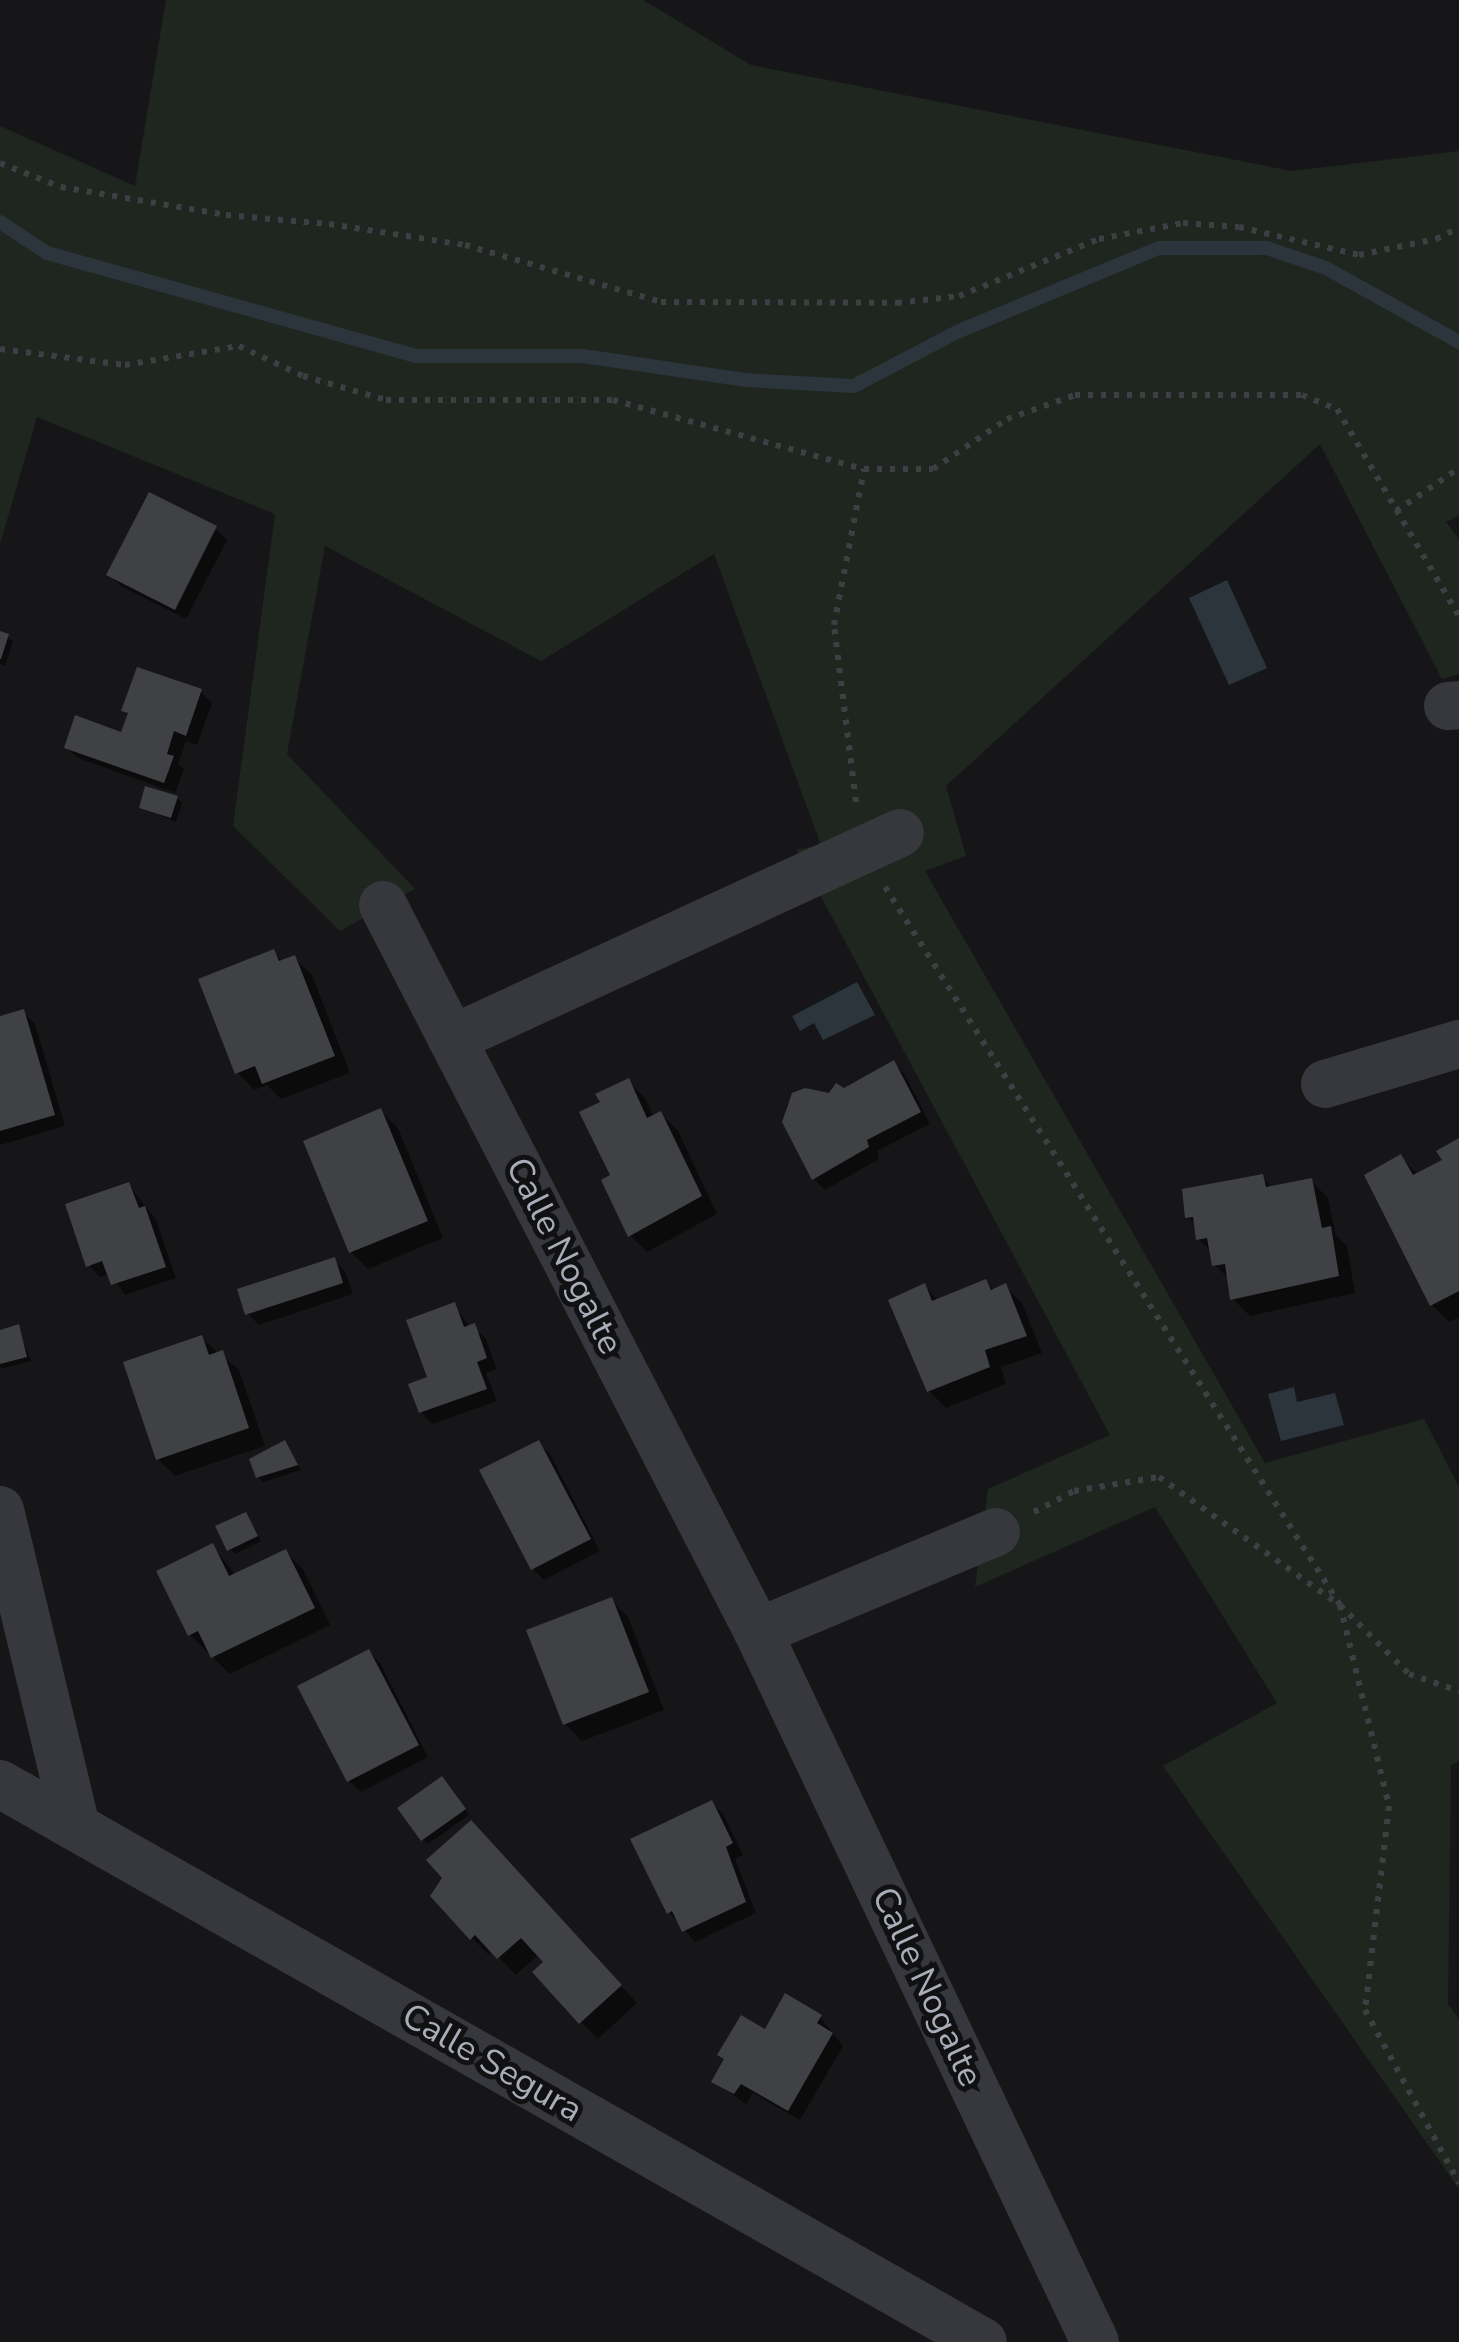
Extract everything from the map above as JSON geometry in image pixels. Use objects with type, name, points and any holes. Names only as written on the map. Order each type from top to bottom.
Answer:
[{"type":"street","points":[[452,1038],[881,842]]},
{"type":"street","name":"Calle Nogalte","points":[[384,905],[758,1632],[1095,2342]]},
{"type":"street","points":[[1325,1084],[1459,1044]]},
{"type":"street","points":[[0,1510],[76,1827]]},
{"type":"street","points":[[758,1632],[996,1532]]},
{"type":"street","name":"Calle Segura","points":[[0,1784],[983,2342]]},
{"type":"path","points":[[0,163],[79,190],[465,245],[661,302],[897,303],[959,296],[1100,238],[1183,223],[1239,226],[1359,255],[1436,238],[1459,228]]},
{"type":"path","points":[[0,349],[126,365],[239,346],[302,376],[386,400],[613,400],[864,469],[932,469],[1006,419],[1075,395],[1302,395],[1337,409],[1459,616]]},
{"type":"path","points":[[1396,512],[1459,468]]},
{"type":"path","points":[[864,469],[834,625],[881,842],[1340,1606],[1389,1806],[1366,2010],[1459,2184]]},
{"type":"path","points":[[996,1532],[1074,1492],[1159,1477],[1340,1606],[1409,1674],[1459,1691]]},
{"type":"shaded area","points":[[166,0],[643,0],[751,65],[1292,171],[1459,151],[1459,515],[1446,522],[1459,539],[1459,674],[1442,679],[1320,444],[946,786],[966,856],[925,871],[1265,1463],[1424,1419],[1459,1487],[1459,1761],[1451,1765],[1448,2004],[1459,2019],[1459,2189],[1163,1766],[1277,1703],[1155,1507],[975,1587],[988,1489],[1110,1435],[796,850],[821,845],[714,554],[541,661],[325,546],[287,754],[415,889],[340,931],[233,826],[275,514],[37,417],[0,544],[0,126],[135,186]]},
{"type":"shaded area","points":[[1227,580],[1267,668],[1229,685],[1189,598]]},
{"type":"shaded area","points":[[857,982],[875,1015],[823,1040],[814,1023],[800,1031],[792,1016]]},
{"type":"shaded area","points":[[1294,1387],[1297,1402],[1335,1393],[1344,1425],[1281,1441],[1268,1394]]},
{"type":"building","points":[[149,492],[217,526],[175,610],[106,575]]},
{"type":"building","points":[[0,631],[9,634],[1,659],[0,659]]},
{"type":"building","points":[[137,667],[202,689],[186,736],[174,731],[167,754],[174,756],[164,783],[64,748],[75,715],[121,732],[128,713],[121,711]]},
{"type":"building","points":[[145,786],[178,796],[171,818],[139,808]]},
{"type":"building","points":[[274,949],[279,961],[295,955],[335,1056],[262,1084],[255,1066],[235,1074],[198,979]]},
{"type":"building","points":[[24,1009],[55,1115],[0,1131],[0,1016]]},
{"type":"building","points":[[894,1060],[921,1112],[867,1140],[869,1147],[812,1180],[782,1122],[792,1093],[805,1088],[829,1093],[836,1083],[844,1088]]},
{"type":"building","points":[[629,1078],[647,1118],[661,1111],[702,1196],[628,1237],[601,1180],[610,1175],[579,1112],[600,1102],[595,1094]]},
{"type":"building","points":[[381,1108],[428,1221],[349,1253],[303,1141]]},
{"type":"building","points":[[1459,1138],[1459,1291],[1430,1306],[1364,1175],[1401,1154],[1413,1175],[1442,1160],[1436,1151]]},
{"type":"building","points":[[1263,1174],[1266,1187],[1312,1178],[1322,1228],[1331,1226],[1339,1276],[1230,1300],[1225,1264],[1212,1266],[1207,1238],[1196,1240],[1193,1217],[1185,1218],[1182,1189]]},
{"type":"building","points":[[129,1182],[139,1208],[145,1206],[166,1267],[111,1285],[102,1261],[86,1267],[65,1204]]},
{"type":"building","points":[[335,1257],[343,1283],[245,1315],[237,1289]]},
{"type":"building","points":[[986,1279],[991,1290],[1006,1283],[1027,1336],[985,1350],[990,1367],[927,1392],[888,1300],[925,1283],[932,1301]]},
{"type":"building","points":[[455,1302],[464,1327],[475,1323],[487,1358],[477,1362],[487,1389],[419,1413],[408,1384],[427,1377],[406,1320]]},
{"type":"building","points":[[19,1324],[27,1357],[0,1364],[0,1330]]},
{"type":"building","points":[[202,1335],[209,1355],[223,1350],[249,1428],[156,1460],[123,1362]]},
{"type":"building","points":[[285,1440],[298,1465],[256,1478],[249,1459]]},
{"type":"building","points":[[539,1440],[591,1539],[531,1570],[479,1470]]},
{"type":"building","points":[[246,1512],[258,1536],[227,1551],[215,1526]]},
{"type":"building","points":[[213,1543],[229,1576],[286,1549],[315,1608],[211,1658],[198,1631],[188,1636],[156,1571]]},
{"type":"building","points":[[612,1597],[649,1692],[563,1725],[526,1630]]},
{"type":"building","points":[[369,1649],[419,1745],[347,1782],[297,1686]]},
{"type":"building","points":[[442,1776],[466,1809],[421,1841],[397,1808]]},
{"type":"building","points":[[712,1800],[733,1843],[726,1847],[746,1902],[682,1932],[672,1911],[667,1914],[630,1839]]},
{"type":"building","points":[[471,1820],[622,1985],[579,2024],[532,1972],[543,1962],[521,1938],[497,1959],[475,1935],[470,1940],[430,1896],[442,1878],[426,1860]]},
{"type":"building","points":[[785,1993],[822,2015],[817,2023],[833,2033],[788,2111],[741,2084],[734,2094],[711,2082],[724,2059],[717,2055],[741,2015],[765,2029]]},
{"type":"waterway","points":[[0,222],[47,253],[416,356],[583,356],[746,380],[854,386],[957,332],[1159,248],[1267,248],[1326,268],[1459,342]]}]
